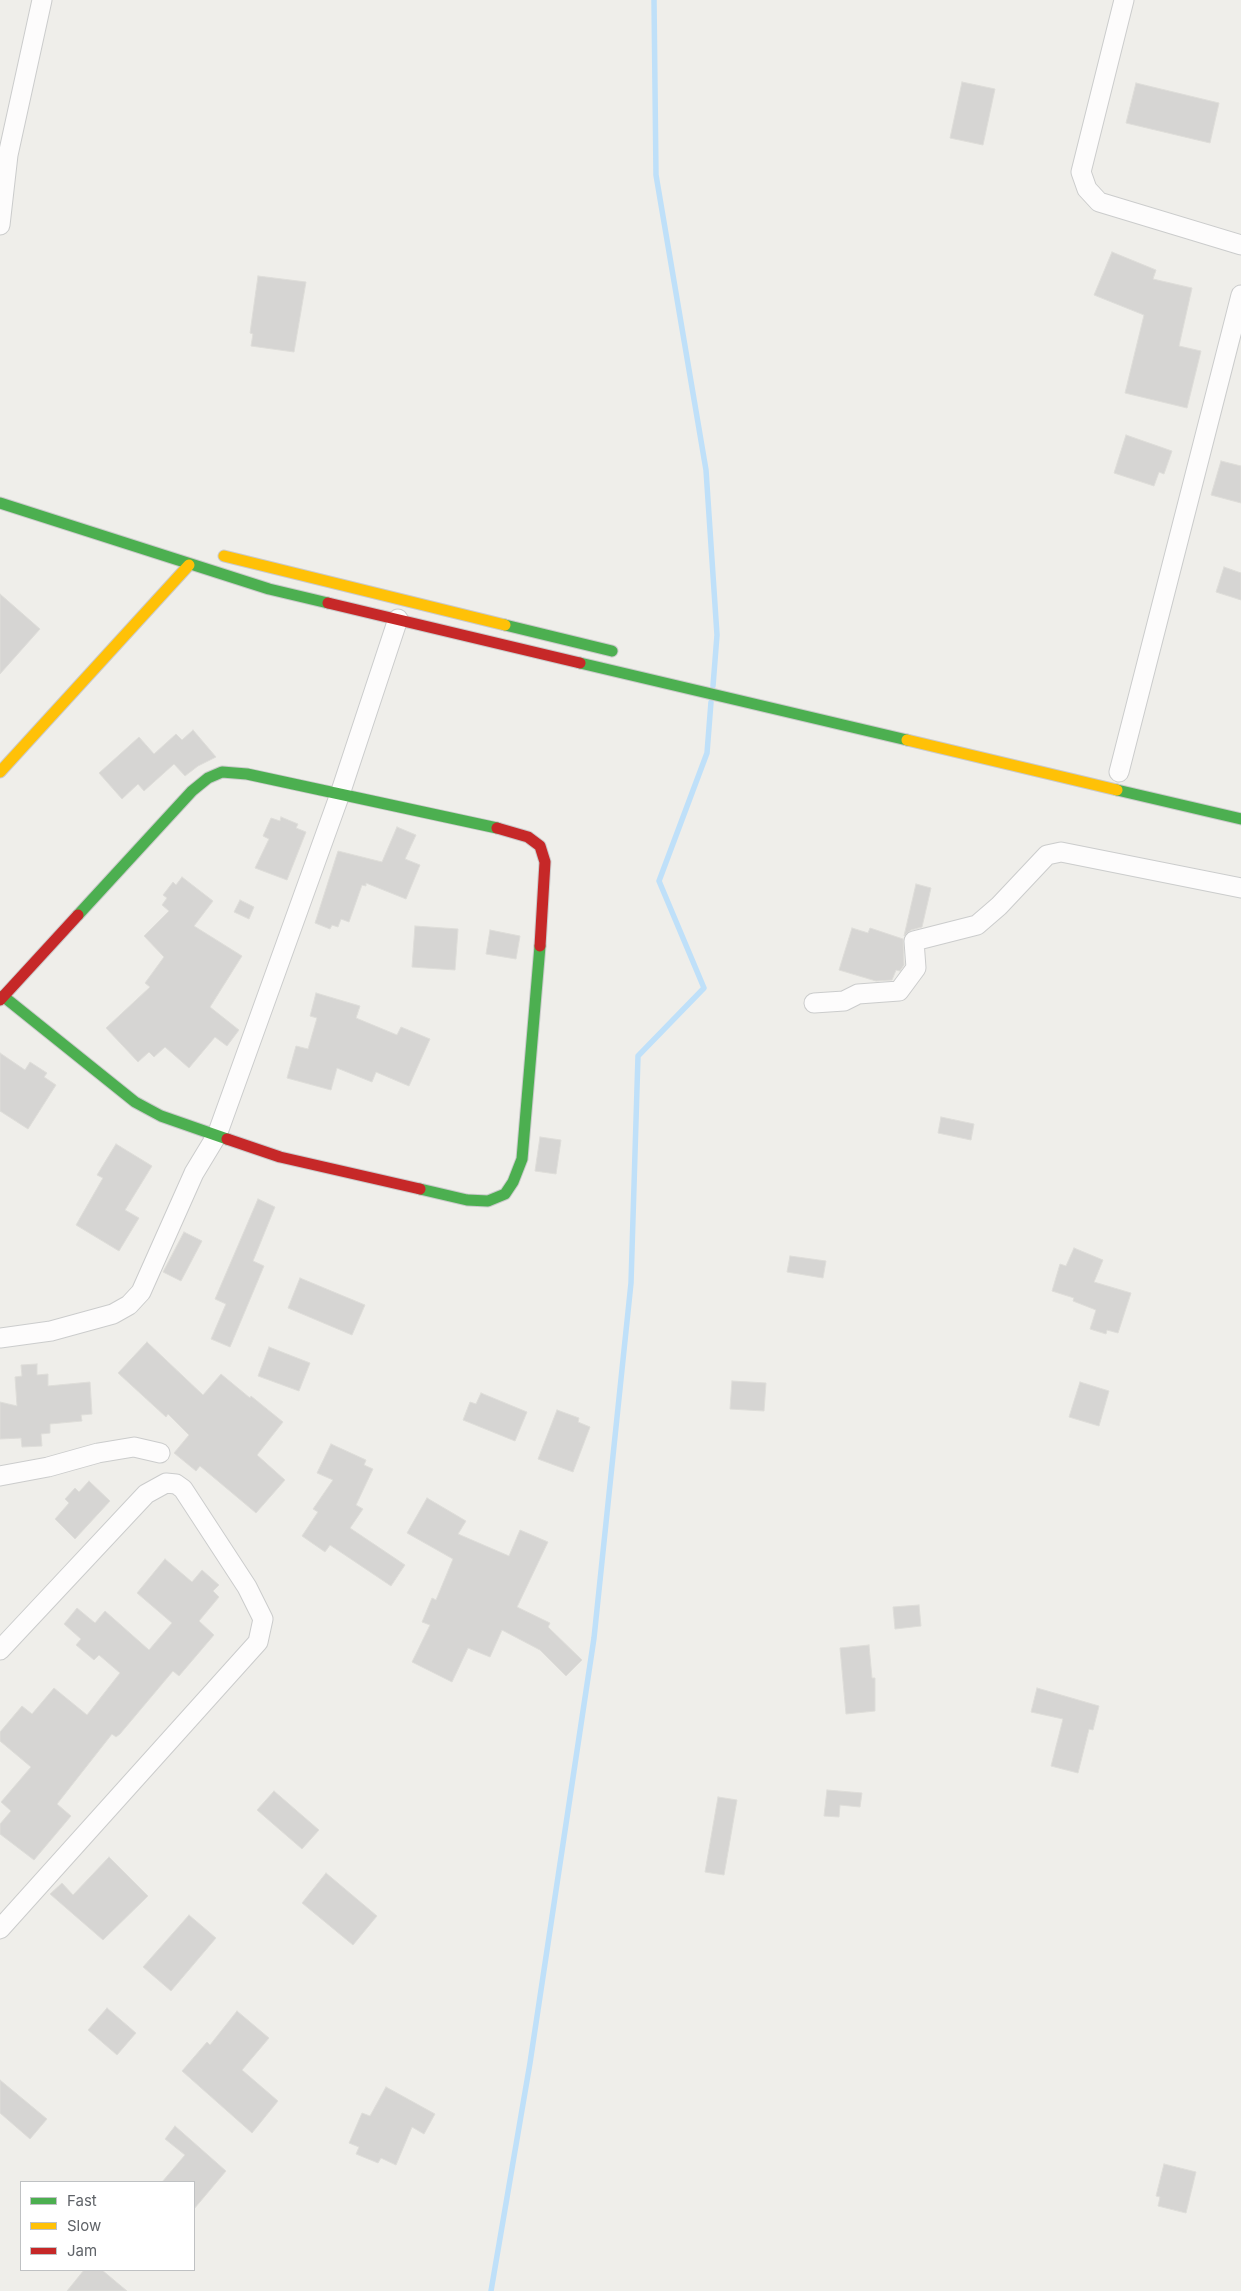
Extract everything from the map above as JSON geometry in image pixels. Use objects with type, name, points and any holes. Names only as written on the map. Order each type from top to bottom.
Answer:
[{"type":"street","points":[[0,225],[8,155],[42,0]]},
{"type":"street","points":[[1124,0],[1081,172],[1087,189],[1099,202],[1241,245]]},
{"type":"street","points":[[1119,772],[1241,295]]},
{"type":"street","points":[[0,503],[189,565],[269,589],[1241,819]]},
{"type":"street","points":[[216,554],[619,652]]},
{"type":"street","points":[[0,772],[189,565]]},
{"type":"street","points":[[0,1338],[51,1331],[113,1314],[129,1305],[141,1292],[194,1173],[216,1135],[340,794],[398,619]]},
{"type":"street","points":[[222,772],[247,774],[515,832],[528,837],[540,846],[545,862],[538,992],[522,1159],[513,1182],[505,1194],[488,1201],[467,1200],[280,1157],[161,1116],[135,1102],[2,998],[192,791],[208,778],[222,772]]},
{"type":"street","points":[[814,1003],[844,1001],[858,994],[899,991],[916,968],[914,941],[976,925],[999,906],[1047,855],[1061,852],[1241,888]]},
{"type":"street","points":[[0,1476],[48,1468],[98,1453],[134,1448],[160,1453]]},
{"type":"street","points":[[0,1650],[146,1494],[166,1484],[176,1484],[183,1489],[247,1587],[263,1619],[258,1642],[0,1929]]},
{"type":"building","points":[[962,82],[995,89],[983,145],[950,138]]},
{"type":"building","points":[[1136,83],[1219,103],[1210,143],[1126,123]]},
{"type":"building","points":[[1112,252],[1156,270],[1153,279],[1192,288],[1179,346],[1201,351],[1187,408],[1125,393],[1144,315],[1094,295]]},
{"type":"building","points":[[258,276],[306,282],[294,352],[251,346],[253,334],[250,333]]},
{"type":"building","points":[[1126,435],[1172,451],[1164,474],[1159,472],[1154,486],[1114,473]]},
{"type":"building","points":[[1221,461],[1241,466],[1241,503],[1211,495]]},
{"type":"building","points":[[1224,567],[1241,573],[1241,600],[1216,592]]},
{"type":"building","points":[[0,594],[40,629],[0,674]]},
{"type":"building","points":[[193,730],[216,757],[198,766],[185,776],[174,764],[144,791],[138,784],[122,799],[99,773],[139,737],[154,754],[176,734],[182,740]]},
{"type":"building","points":[[281,817],[298,824],[296,828],[306,832],[287,880],[255,868],[269,839],[263,836],[271,818],[280,821]]},
{"type":"building","points":[[397,827],[416,835],[405,859],[420,865],[406,899],[366,883],[366,886],[362,885],[349,922],[341,919],[338,927],[332,925],[330,929],[315,923],[338,851],[382,862]]},
{"type":"building","points":[[182,877],[213,901],[194,926],[242,956],[210,1007],[239,1030],[227,1046],[215,1037],[189,1068],[165,1047],[154,1057],[149,1052],[138,1062],[106,1028],[150,987],[145,983],[164,957],[144,936],[169,911],[162,905],[167,898],[163,895],[173,882],[176,885]]},
{"type":"building","points":[[916,884],[931,888],[922,927],[911,930],[904,936]]},
{"type":"building","points":[[240,900],[254,907],[249,919],[234,912]]},
{"type":"building","points":[[415,926],[458,929],[455,970],[412,967]]},
{"type":"building","points":[[852,928],[868,933],[870,928],[903,939],[904,965],[900,971],[896,970],[892,980],[876,981],[839,970]]},
{"type":"building","points":[[490,930],[520,936],[516,959],[486,954]]},
{"type":"building","points":[[316,993],[360,1006],[356,1018],[397,1035],[401,1027],[430,1039],[409,1086],[376,1072],[372,1082],[337,1068],[331,1090],[287,1078],[296,1046],[308,1049],[317,1018],[310,1016]]},
{"type":"building","points":[[0,1053],[25,1070],[30,1062],[47,1073],[44,1077],[56,1085],[28,1129],[0,1111]]},
{"type":"building","points":[[941,1117],[974,1124],[971,1140],[938,1133]]},
{"type":"building","points":[[540,1137],[561,1140],[556,1174],[535,1171]]},
{"type":"building","points":[[116,1144],[152,1166],[125,1210],[139,1218],[119,1251],[76,1225],[103,1178],[97,1175]]},
{"type":"building","points":[[258,1199],[275,1207],[253,1261],[264,1266],[230,1347],[211,1339],[226,1304],[215,1299]]},
{"type":"building","points":[[184,1232],[202,1241],[181,1281],[163,1272]]},
{"type":"building","points":[[1074,1248],[1103,1260],[1094,1282],[1131,1293],[1118,1333],[1107,1330],[1106,1334],[1090,1329],[1096,1310],[1073,1301],[1074,1298],[1052,1291],[1060,1264],[1066,1266]]},
{"type":"building","points":[[790,1256],[826,1261],[823,1278],[787,1272]]},
{"type":"building","points":[[300,1278],[365,1305],[352,1335],[288,1308]]},
{"type":"building","points":[[147,1342],[203,1395],[221,1374],[283,1422],[257,1455],[285,1480],[256,1513],[200,1466],[196,1471],[174,1453],[189,1435],[168,1414],[166,1417],[118,1373]]},
{"type":"building","points":[[269,1347],[310,1363],[299,1391],[258,1376]]},
{"type":"building","points":[[37,1364],[37,1375],[48,1374],[48,1386],[90,1382],[92,1414],[81,1415],[82,1421],[50,1424],[50,1433],[41,1434],[42,1446],[22,1447],[21,1438],[0,1439],[0,1402],[17,1406],[15,1377],[22,1376],[21,1365]]},
{"type":"building","points":[[732,1381],[766,1383],[764,1411],[730,1409]]},
{"type":"building","points":[[1080,1382],[1109,1391],[1099,1426],[1069,1417]]},
{"type":"building","points":[[481,1393],[527,1412],[515,1441],[463,1420],[470,1402],[476,1404]]},
{"type":"building","points":[[557,1410],[579,1418],[578,1422],[590,1427],[573,1472],[538,1459]]},
{"type":"building","points":[[331,1444],[366,1460],[364,1465],[373,1469],[356,1505],[363,1509],[350,1528],[405,1565],[391,1586],[330,1545],[325,1552],[302,1536],[318,1512],[313,1509],[333,1480],[317,1473]]},
{"type":"building","points":[[89,1481],[110,1501],[75,1539],[55,1519],[69,1503],[65,1499],[75,1488],[79,1492]]},
{"type":"building","points":[[427,1498],[466,1521],[458,1534],[509,1556],[520,1530],[548,1542],[517,1607],[550,1623],[548,1627],[582,1660],[566,1676],[540,1650],[502,1630],[490,1657],[468,1648],[452,1682],[412,1662],[430,1625],[422,1622],[432,1598],[436,1600],[453,1559],[407,1533]]},
{"type":"building","points":[[165,1559],[192,1582],[202,1570],[219,1585],[213,1591],[219,1597],[199,1621],[214,1635],[179,1676],[173,1671],[120,1734],[116,1737],[112,1734],[57,1804],[71,1816],[34,1860],[0,1834],[0,1824],[11,1811],[1,1802],[31,1767],[0,1741],[0,1732],[22,1706],[32,1714],[54,1688],[87,1715],[120,1673],[99,1655],[94,1660],[76,1645],[81,1639],[64,1624],[77,1608],[95,1623],[105,1611],[149,1650],[172,1623],[137,1593]]},
{"type":"building","points":[[919,1605],[921,1626],[895,1629],[893,1607]]},
{"type":"building","points":[[869,1645],[872,1678],[875,1678],[875,1711],[846,1714],[840,1648]]},
{"type":"building","points":[[1037,1688],[1099,1706],[1093,1730],[1089,1729],[1078,1773],[1051,1766],[1063,1719],[1031,1712]]},
{"type":"building","points":[[827,1790],[862,1793],[860,1807],[840,1805],[839,1817],[824,1816]]},
{"type":"building","points":[[274,1791],[319,1830],[302,1849],[257,1810]]},
{"type":"building","points":[[718,1797],[737,1800],[724,1875],[705,1872]]},
{"type":"building","points":[[109,1857],[148,1896],[103,1940],[50,1894],[62,1883],[73,1895]]},
{"type":"building","points":[[326,1873],[377,1916],[353,1945],[302,1903]]},
{"type":"building","points":[[189,1915],[216,1938],[171,1991],[143,1967]]},
{"type":"building","points":[[107,2008],[136,2033],[117,2055],[88,2030]]},
{"type":"building","points":[[237,2011],[269,2038],[242,2070],[278,2101],[252,2133],[182,2071],[207,2042],[210,2045]]},
{"type":"building","points":[[0,2080],[47,2119],[30,2139],[0,2113]]},
{"type":"building","points":[[386,2087],[435,2114],[424,2134],[412,2127],[396,2165],[381,2158],[378,2163],[356,2154],[359,2147],[349,2143],[362,2113],[370,2116]]},
{"type":"building","points":[[175,2126],[226,2171],[195,2208],[195,2181],[163,2181],[185,2155],[165,2139]]},
{"type":"building","points":[[1164,2164],[1196,2172],[1186,2213],[1158,2206],[1160,2197],[1156,2196]]},
{"type":"building","points":[[83,2271],[103,2271],[127,2291],[67,2291]]},
{"type":"waterway","points":[[654,0],[656,175],[706,470],[717,635],[713,686]]},
{"type":"waterway","points":[[491,2291],[530,2063],[594,1638],[631,1283],[638,1056],[704,988],[659,881],[707,753],[711,702]]},
{"type":"traffic: fast","points":[[0,503],[269,589],[328,603]]},
{"type":"traffic: fast","points":[[505,625],[612,651]]},
{"type":"traffic: fast","points":[[580,663],[907,740]]},
{"type":"traffic: fast","points":[[78,915],[192,791],[208,778],[222,772],[247,774],[497,828]]},
{"type":"traffic: fast","points":[[1117,790],[1241,819]]},
{"type":"traffic: fast","points":[[420,1189],[467,1200],[488,1201],[505,1194],[513,1182],[522,1159],[540,946]]},
{"type":"traffic: fast","points":[[3,996],[135,1102],[161,1116],[227,1139]]},
{"type":"traffic: slow","points":[[224,556],[505,625]]},
{"type":"traffic: slow","points":[[0,772],[189,565]]},
{"type":"traffic: slow","points":[[907,740],[1117,790]]},
{"type":"traffic: jam","points":[[328,603],[580,663]]},
{"type":"traffic: jam","points":[[497,828],[528,837],[540,846],[545,862],[540,946]]},
{"type":"traffic: jam","points":[[0,1000],[78,915]]},
{"type":"traffic: jam","points":[[227,1139],[280,1157],[420,1189]]}]
